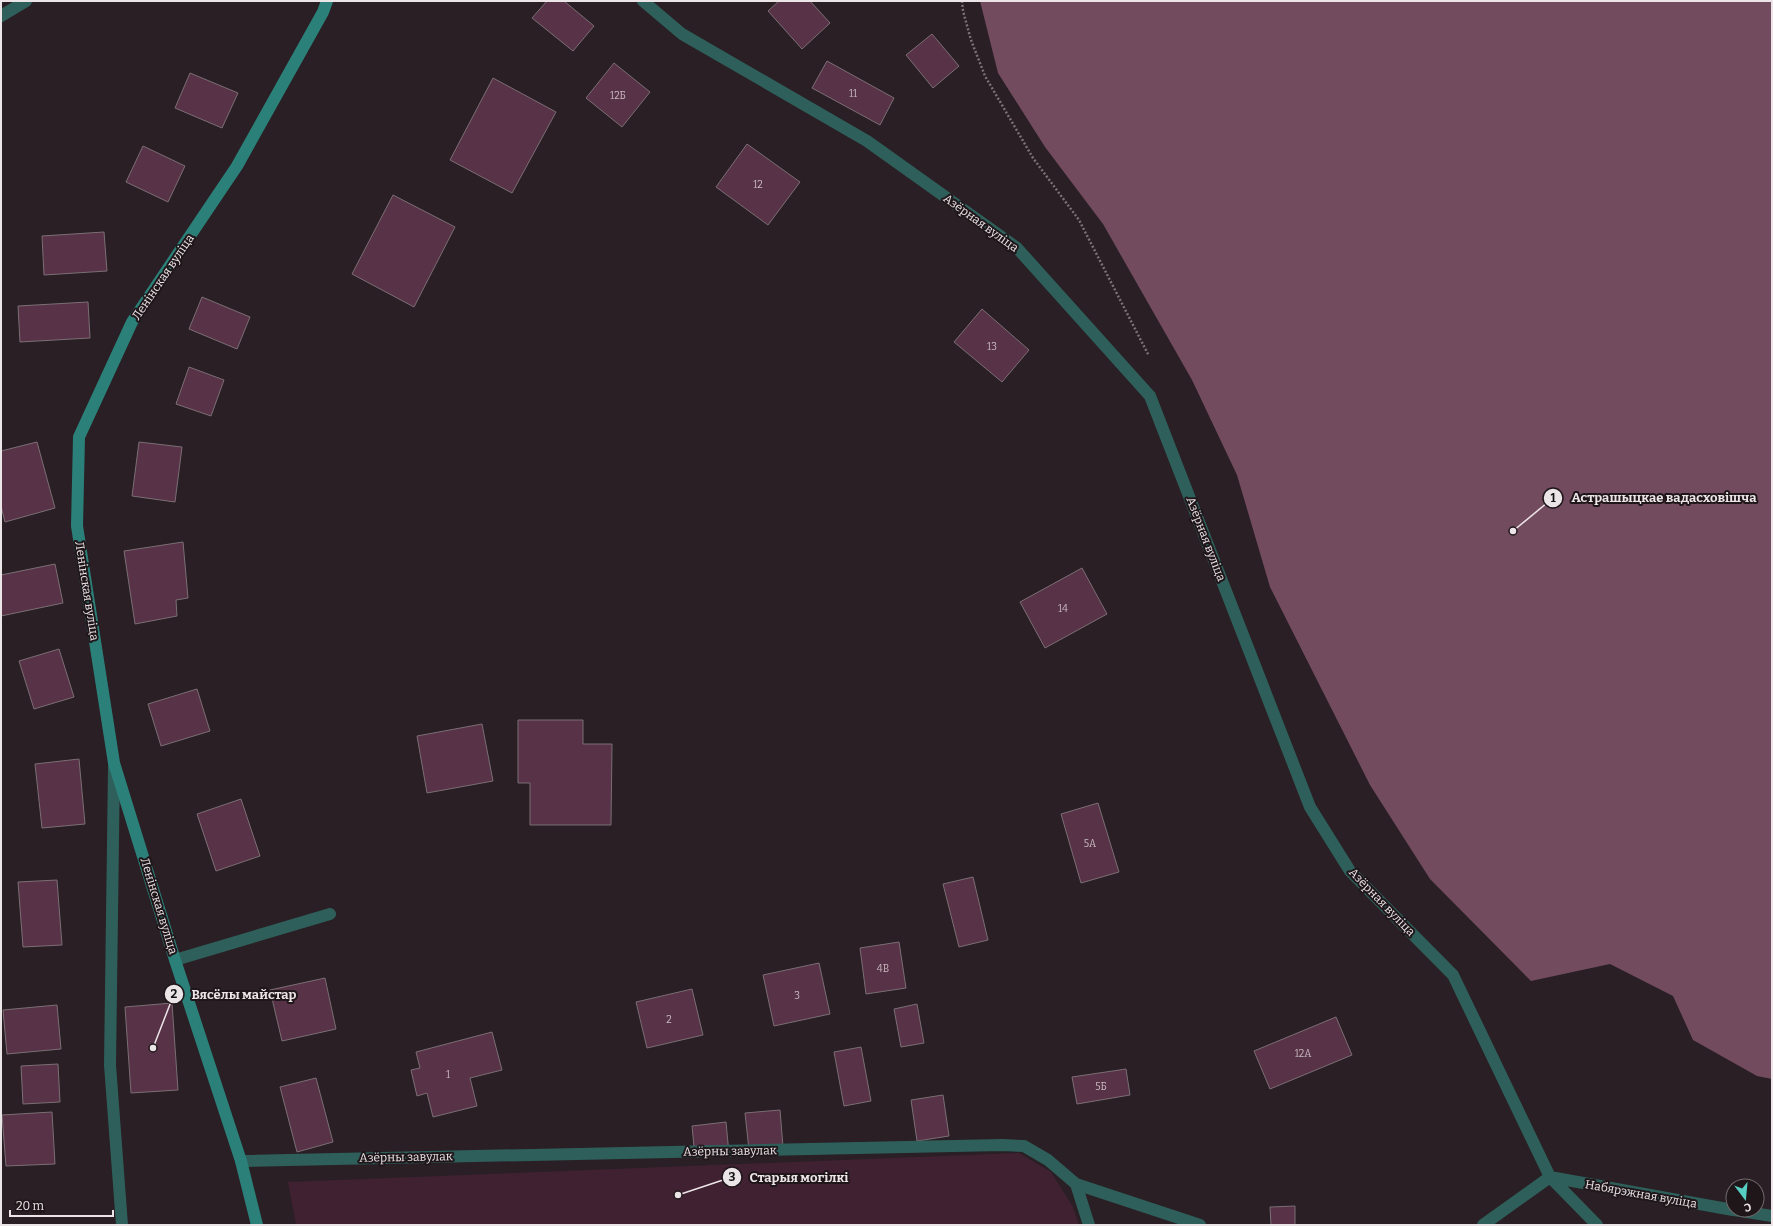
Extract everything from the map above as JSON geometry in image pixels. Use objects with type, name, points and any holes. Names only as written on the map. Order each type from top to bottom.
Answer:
[{"type":"street","points":[[1,16],[26,1]]},
{"type":"street","name":"Ленінская вуліца","points":[[257,1225],[241,1161],[175,960],[114,763],[77,526],[79,437],[132,322],[237,166],[323,12],[327,1]]},
{"type":"street","name":"Азёрная вуліца","points":[[643,1],[682,34],[867,141],[1017,248],[1150,396],[1310,807],[1350,871],[1453,975],[1550,1177],[1597,1225]]},
{"type":"street","points":[[114,763],[110,1065],[122,1225]]},
{"type":"street","points":[[175,960],[330,914]]},
{"type":"street","name":"Азёрны завулак","points":[[241,1161],[1002,1145],[1024,1146],[1048,1160],[1076,1184],[1200,1225]]},
{"type":"street","points":[[1483,1225],[1550,1177]]},
{"type":"street","name":"Набярэжная вуліца","points":[[1550,1177],[1725,1208]]},
{"type":"street","points":[[1076,1184],[1089,1225]]},
{"type":"path","points":[[962,1],[963,11],[971,40],[985,76],[1033,158],[1079,220],[1139,335],[1149,358],[1150,396]]},
{"type":"shaded area","points":[[980,1],[1772,1],[1772,1079],[1757,1076],[1693,1040],[1673,996],[1610,964],[1531,981],[1430,879],[1370,785],[1270,587],[1237,475],[1192,380],[1103,224],[1045,147],[998,73]]},
{"type":"shaded area","points":[[1019,1153],[1051,1172],[1073,1207],[1079,1225],[296,1225],[288,1182]]},
{"type":"building","points":[[547,1],[564,1],[594,26],[573,51],[532,18]]},
{"type":"building","points":[[779,1],[810,1],[830,23],[802,49],[768,11]]},
{"type":"building","points":[[932,34],[959,66],[933,88],[906,55]]},
{"type":"building","points":[[827,61],[894,98],[880,125],[812,88]]},
{"type":"building","points":[[614,63],[650,92],[622,127],[586,98]]},
{"type":"building","points":[[190,73],[238,93],[222,128],[175,108]]},
{"type":"building","points":[[493,78],[556,112],[512,193],[450,160]]},
{"type":"building","points":[[747,144],[800,182],[768,225],[716,187]]},
{"type":"building","points":[[143,146],[185,166],[168,202],[126,182]]},
{"type":"building","points":[[393,195],[455,227],[414,307],[352,274]]},
{"type":"building","points":[[104,232],[107,271],[44,275],[42,236]]},
{"type":"building","points":[[202,297],[250,317],[237,349],[189,329]]},
{"type":"building","points":[[88,302],[90,338],[20,342],[18,306]]},
{"type":"building","points":[[982,309],[1029,350],[1002,382],[954,342]]},
{"type":"building","points":[[189,367],[224,380],[211,416],[176,404]]},
{"type":"building","points":[[37,442],[55,508],[5,522],[1,506],[1,451]]},
{"type":"building","points":[[139,442],[182,447],[175,502],[132,496]]},
{"type":"building","points":[[183,542],[188,598],[176,600],[177,616],[135,624],[124,551]]},
{"type":"building","points":[[55,564],[63,603],[1,616],[1,575]]},
{"type":"building","points":[[1082,568],[1107,614],[1045,648],[1020,602]]},
{"type":"building","points":[[59,649],[74,697],[34,709],[19,661]]},
{"type":"building","points":[[197,689],[210,731],[161,746],[148,704]]},
{"type":"building","points":[[518,720],[583,720],[583,744],[612,744],[611,825],[530,825],[530,783],[518,783]]},
{"type":"building","points":[[482,724],[493,781],[427,793],[417,736]]},
{"type":"building","points":[[79,759],[85,824],[42,828],[35,764]]},
{"type":"building","points":[[241,799],[260,856],[216,871],[197,814]]},
{"type":"building","points":[[1098,803],[1119,872],[1081,883],[1061,814]]},
{"type":"building","points":[[973,877],[988,940],[959,947],[943,884]]},
{"type":"building","points":[[57,880],[62,945],[23,947],[18,882]]},
{"type":"building","points":[[899,942],[906,988],[866,994],[860,948]]},
{"type":"building","points":[[819,963],[830,1014],[774,1026],[763,975]]},
{"type":"building","points":[[325,978],[336,1029],[282,1041],[270,990]]},
{"type":"building","points":[[692,989],[703,1035],[647,1048],[636,1002]]},
{"type":"building","points":[[172,1003],[178,1090],[131,1093],[125,1007]]},
{"type":"building","points":[[917,1004],[924,1043],[901,1047],[894,1009]]},
{"type":"building","points":[[57,1005],[61,1049],[7,1054],[3,1010]]},
{"type":"building","points":[[1336,1017],[1352,1055],[1270,1089],[1254,1051]]},
{"type":"building","points":[[492,1032],[502,1070],[470,1078],[477,1106],[433,1117],[427,1093],[417,1096],[411,1070],[420,1068],[416,1052]]},
{"type":"building","points":[[861,1047],[871,1101],[844,1106],[834,1052]]},
{"type":"building","points":[[58,1064],[60,1102],[23,1104],[21,1066]]},
{"type":"building","points":[[1126,1069],[1130,1095],[1077,1104],[1072,1077]]},
{"type":"building","points":[[316,1078],[333,1142],[297,1152],[280,1087]]},
{"type":"building","points":[[943,1095],[949,1136],[917,1141],[911,1100]]},
{"type":"building","points":[[780,1110],[783,1147],[749,1150],[745,1113]]},
{"type":"building","points":[[52,1112],[55,1164],[6,1166],[2,1115]]},
{"type":"building","points":[[726,1122],[729,1154],[695,1157],[692,1126]]},
{"type":"building","points":[[1295,1206],[1295,1225],[1271,1225],[1270,1207]]},
{"type":"place","name":"Астрашыцкае вадасховішча","points":[[1513,531]]},
{"type":"place","name":"Вясёлы майстар","points":[[153,1048]]},
{"type":"place","name":"Старыя могілкі","points":[[678,1195]]}]
